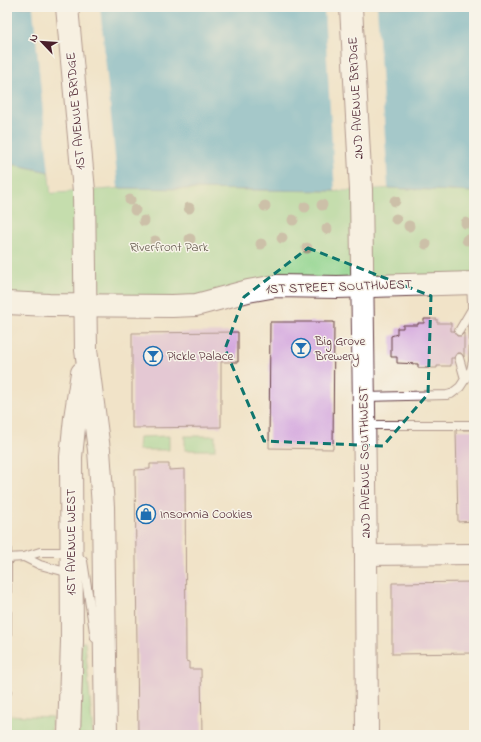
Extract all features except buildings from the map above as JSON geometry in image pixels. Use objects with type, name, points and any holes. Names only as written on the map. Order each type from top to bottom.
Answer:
[{"type":"main road","name":"1ST AVENUE BRIDGE","points":[[66,7],[84,191]]},
{"type":"main road","name":"2ND AVENUE BRIDGE","points":[[351,7],[361,190]]},
{"type":"main road","name":"2ND AVENUE SOUTHWEST","points":[[361,190],[365,425],[367,735]]},
{"type":"main road","name":"1ST AVENUE WEST","points":[[84,191],[86,350],[99,450],[103,507],[106,735]]},
{"type":"main road","name":"1ST STREET SOUTHWEST","points":[[7,303],[85,306],[172,306],[196,305],[248,291],[276,286],[473,284]]},
{"type":"main road","name":"1ST AVENUE WEST","points":[[70,735],[72,641],[71,457],[75,418],[86,350]]},
{"type":"street","points":[[366,555],[474,554]]},
{"type":"lane","points":[[364,397],[387,395],[447,395],[455,391],[471,370],[473,361],[473,284]]},
{"type":"lane","points":[[459,331],[472,309]]},
{"type":"lane","points":[[458,358],[465,379]]},
{"type":"lane","points":[[365,425],[474,425]]},
{"type":"lane","points":[[7,536],[7,692]]},
{"type":"lane","points":[[7,558],[24,558],[40,552],[72,552],[83,561],[106,712]]},
{"type":"lane","points":[[24,558],[40,565],[72,574]]},
{"type":"highlighted area","points":[[308,248],[431,296],[428,394],[383,446],[264,441],[225,349],[244,297]]},
{"type":"green space","name":"Riverfront Park","points":[[7,163],[49,172],[52,193],[118,188],[335,191],[388,188],[474,192],[474,283],[228,296],[7,303]]},
{"type":"green space","points":[[169,436],[169,450],[138,450],[139,437]]},
{"type":"green space","points":[[185,436],[215,436],[215,450],[185,450]]},
{"type":"green space","points":[[81,642],[85,642],[93,735],[78,735]]},
{"type":"green space","points":[[7,715],[52,717],[51,735],[7,735]]},
{"type":"water","points":[[7,7],[474,7],[474,192],[388,188],[335,191],[118,188],[51,193],[49,172],[7,163]]},
{"type":"pier","points":[[33,7],[100,7],[118,188],[51,193]]},
{"type":"pier","points":[[324,7],[377,7],[388,188],[335,191]]},
{"type":"place","name":"Big Grove Brewery","points":[[301,348]]},
{"type":"place","name":"Pickle Palace","points":[[153,356]]},
{"type":"place","name":"Insomnia Cookies","points":[[146,514]]}]
